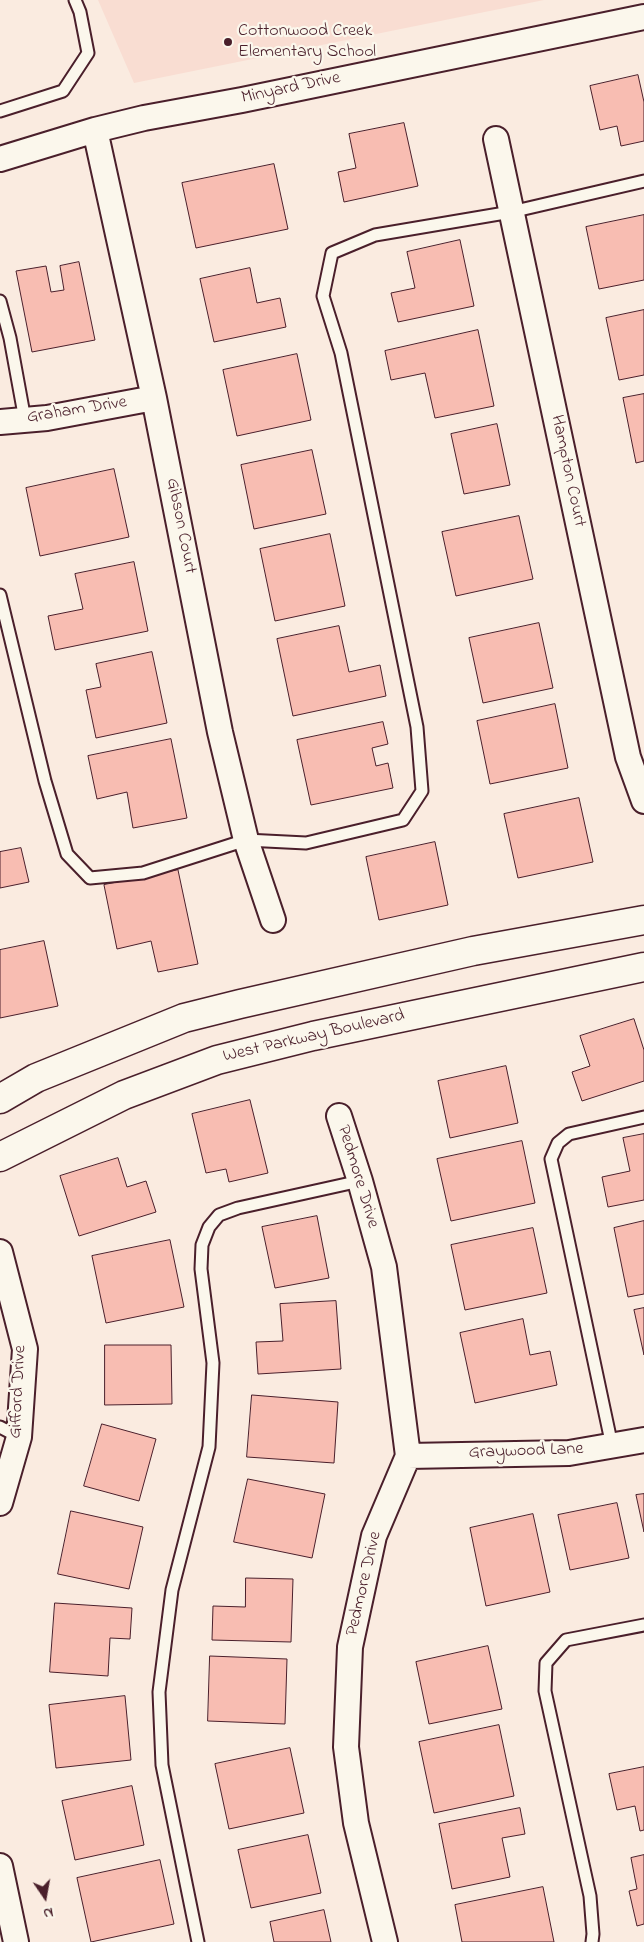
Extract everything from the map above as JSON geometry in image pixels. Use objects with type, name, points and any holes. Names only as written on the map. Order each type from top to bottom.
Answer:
[{"type":"street","name":"Minyard Drive","points":[[0,159],[95,130],[144,118],[242,100],[644,17]]},
{"type":"street","name":"Gibson Court","points":[[95,130],[154,398],[220,732],[246,840],[273,920]]},
{"type":"street","name":"Hampton Court","points":[[496,139],[628,757],[644,801]]},
{"type":"street","name":"Graham Drive","points":[[0,422],[47,418],[154,398]]},
{"type":"street","points":[[0,1099],[36,1078],[184,1018],[474,951],[644,920]]},
{"type":"street","name":"West Parkway Boulevard","points":[[0,1157],[124,1096],[217,1060],[313,1036],[644,967]]},
{"type":"street","name":"Pedmore Drive","points":[[339,1116],[360,1181],[384,1267],[408,1456],[374,1536],[350,1647],[346,1748],[356,1823],[386,1942]]},
{"type":"street","name":"Gifford Drive","points":[[0,1252],[25,1349],[10,1432],[0,1503]]},
{"type":"street","name":"Graywood Lane","points":[[408,1456],[569,1453],[644,1440]]},
{"type":"street","points":[[0,1866],[16,1942]]},
{"type":"lane","points":[[0,111],[63,91],[88,54],[80,12],[75,0]]},
{"type":"lane","points":[[0,595],[45,781],[64,845],[67,854],[90,878],[143,873],[246,840],[306,843],[403,820],[422,791],[416,717],[341,353],[323,296],[332,254],[375,235],[511,212],[644,181]]},
{"type":"lane","points":[[0,301],[10,338],[25,420]]},
{"type":"lane","points":[[612,1446],[551,1159],[558,1143],[568,1134],[644,1118]]},
{"type":"lane","points":[[198,1942],[162,1765],[159,1692],[172,1590],[209,1447],[213,1363],[202,1269],[202,1244],[209,1227],[219,1215],[238,1208],[360,1181]]},
{"type":"lane","points":[[592,1942],[590,1896],[545,1691],[546,1663],[566,1640],[644,1625]]},
{"type":"shaded area","name":"Cottonwood Creek Elementary School","points":[[98,0],[544,0],[134,83]]},
{"type":"building","points":[[638,75],[644,102],[644,141],[621,146],[617,126],[600,130],[590,86]]},
{"type":"building","points":[[404,123],[418,186],[344,202],[338,172],[356,168],[349,134]]},
{"type":"building","points":[[274,164],[288,229],[196,248],[182,183]]},
{"type":"building","points":[[644,215],[644,280],[599,289],[586,227]]},
{"type":"building","points":[[460,240],[474,306],[398,322],[391,293],[415,288],[407,252]]},
{"type":"building","points":[[79,262],[95,340],[32,352],[16,271],[46,266],[51,292],[64,290],[60,266]]},
{"type":"building","points":[[250,268],[257,303],[280,298],[286,327],[214,342],[200,279]]},
{"type":"building","points":[[644,310],[644,375],[619,380],[606,318]]},
{"type":"building","points":[[478,330],[494,406],[435,418],[425,373],[391,380],[385,351]]},
{"type":"building","points":[[297,354],[311,420],[237,436],[223,370]]},
{"type":"building","points":[[644,394],[644,461],[636,463],[623,398]]},
{"type":"building","points":[[497,424],[510,485],[464,494],[451,434]]},
{"type":"building","points":[[312,450],[326,514],[254,529],[241,465]]},
{"type":"building","points":[[114,469],[129,537],[40,556],[26,488]]},
{"type":"building","points":[[519,516],[533,579],[456,596],[442,532]]},
{"type":"building","points":[[330,534],[345,606],[275,621],[260,549]]},
{"type":"building","points":[[134,562],[148,631],[55,650],[48,616],[83,609],[75,574]]},
{"type":"building","points":[[539,623],[553,688],[483,703],[469,638]]},
{"type":"building","points":[[339,626],[349,672],[380,665],[386,696],[293,716],[277,639]]},
{"type":"building","points":[[152,652],[167,723],[96,738],[86,690],[101,687],[96,664]]},
{"type":"building","points":[[555,704],[568,768],[490,784],[477,721]]},
{"type":"building","points":[[383,722],[388,744],[372,748],[376,766],[388,763],[393,788],[311,805],[297,740]]},
{"type":"building","points":[[171,739],[187,818],[133,828],[127,792],[97,799],[88,756]]},
{"type":"building","points":[[579,798],[593,862],[518,878],[504,814]]},
{"type":"building","points":[[435,842],[448,905],[379,920],[366,857]]},
{"type":"building","points":[[21,848],[29,882],[0,888],[0,852]]},
{"type":"building","points":[[178,870],[198,964],[158,972],[151,941],[117,949],[104,885]]},
{"type":"building","points":[[44,941],[58,1006],[0,1018],[0,950]]},
{"type":"building","points":[[634,1019],[644,1050],[644,1081],[582,1101],[572,1072],[590,1066],[580,1036]]},
{"type":"building","points":[[506,1066],[518,1123],[450,1138],[438,1081]]},
{"type":"building","points":[[250,1100],[268,1173],[229,1182],[226,1169],[206,1173],[192,1114]]},
{"type":"building","points":[[644,1134],[644,1200],[608,1207],[602,1177],[630,1171],[623,1138]]},
{"type":"building","points":[[522,1141],[535,1203],[451,1221],[437,1159]]},
{"type":"building","points":[[118,1158],[127,1187],[146,1181],[156,1212],[79,1236],[60,1176]]},
{"type":"building","points":[[317,1216],[329,1278],[275,1288],[262,1227]]},
{"type":"building","points":[[644,1221],[644,1294],[628,1297],[614,1228]]},
{"type":"building","points":[[533,1228],[547,1293],[465,1310],[451,1245]]},
{"type":"building","points":[[170,1240],[184,1307],[106,1323],[92,1256]]},
{"type":"building","points":[[336,1301],[341,1369],[258,1374],[256,1342],[283,1341],[280,1304]]},
{"type":"building","points":[[644,1308],[644,1355],[634,1310]]},
{"type":"building","points":[[523,1319],[530,1355],[550,1351],[557,1385],[475,1403],[460,1333]]},
{"type":"building","points":[[105,1345],[171,1345],[172,1404],[105,1405]]},
{"type":"building","points":[[252,1395],[338,1402],[334,1463],[247,1457]]},
{"type":"building","points":[[102,1424],[156,1439],[139,1501],[84,1486]]},
{"type":"building","points":[[248,1479],[325,1494],[312,1558],[234,1542]]},
{"type":"building","points":[[644,1494],[644,1532],[636,1495]]},
{"type":"building","points":[[617,1503],[629,1558],[570,1570],[558,1515]]},
{"type":"building","points":[[71,1511],[143,1527],[129,1589],[58,1574]]},
{"type":"building","points":[[533,1514],[550,1592],[486,1606],[470,1528]]},
{"type":"building","points":[[246,1578],[293,1579],[291,1642],[212,1640],[213,1606],[245,1607]]},
{"type":"building","points":[[55,1603],[132,1608],[130,1639],[110,1638],[108,1676],[50,1672]]},
{"type":"building","points":[[488,1646],[502,1709],[429,1724],[416,1662]]},
{"type":"building","points":[[210,1656],[287,1659],[285,1724],[208,1721]]},
{"type":"building","points":[[125,1696],[131,1760],[56,1768],[49,1705]]},
{"type":"building","points":[[499,1725],[514,1796],[434,1813],[419,1742]]},
{"type":"building","points":[[290,1748],[304,1813],[229,1829],[215,1764]]},
{"type":"building","points":[[644,1767],[644,1830],[640,1831],[635,1806],[617,1810],[609,1774]]},
{"type":"building","points":[[132,1786],[144,1845],[75,1860],[62,1801]]},
{"type":"building","points":[[520,1808],[525,1834],[502,1838],[510,1877],[452,1889],[439,1824]]},
{"type":"building","points":[[308,1835],[321,1893],[251,1908],[238,1850]]},
{"type":"building","points":[[644,1855],[644,1924],[637,1926],[629,1891],[637,1889],[631,1858]]},
{"type":"building","points":[[160,1860],[174,1924],[91,1942],[77,1878]]},
{"type":"building","points":[[543,1887],[554,1942],[462,1942],[455,1905]]},
{"type":"building","points":[[324,1910],[331,1942],[274,1942],[270,1922]]},
{"type":"place","name":"Cottonwood Creek Elementary School","points":[[228,42]]}]
